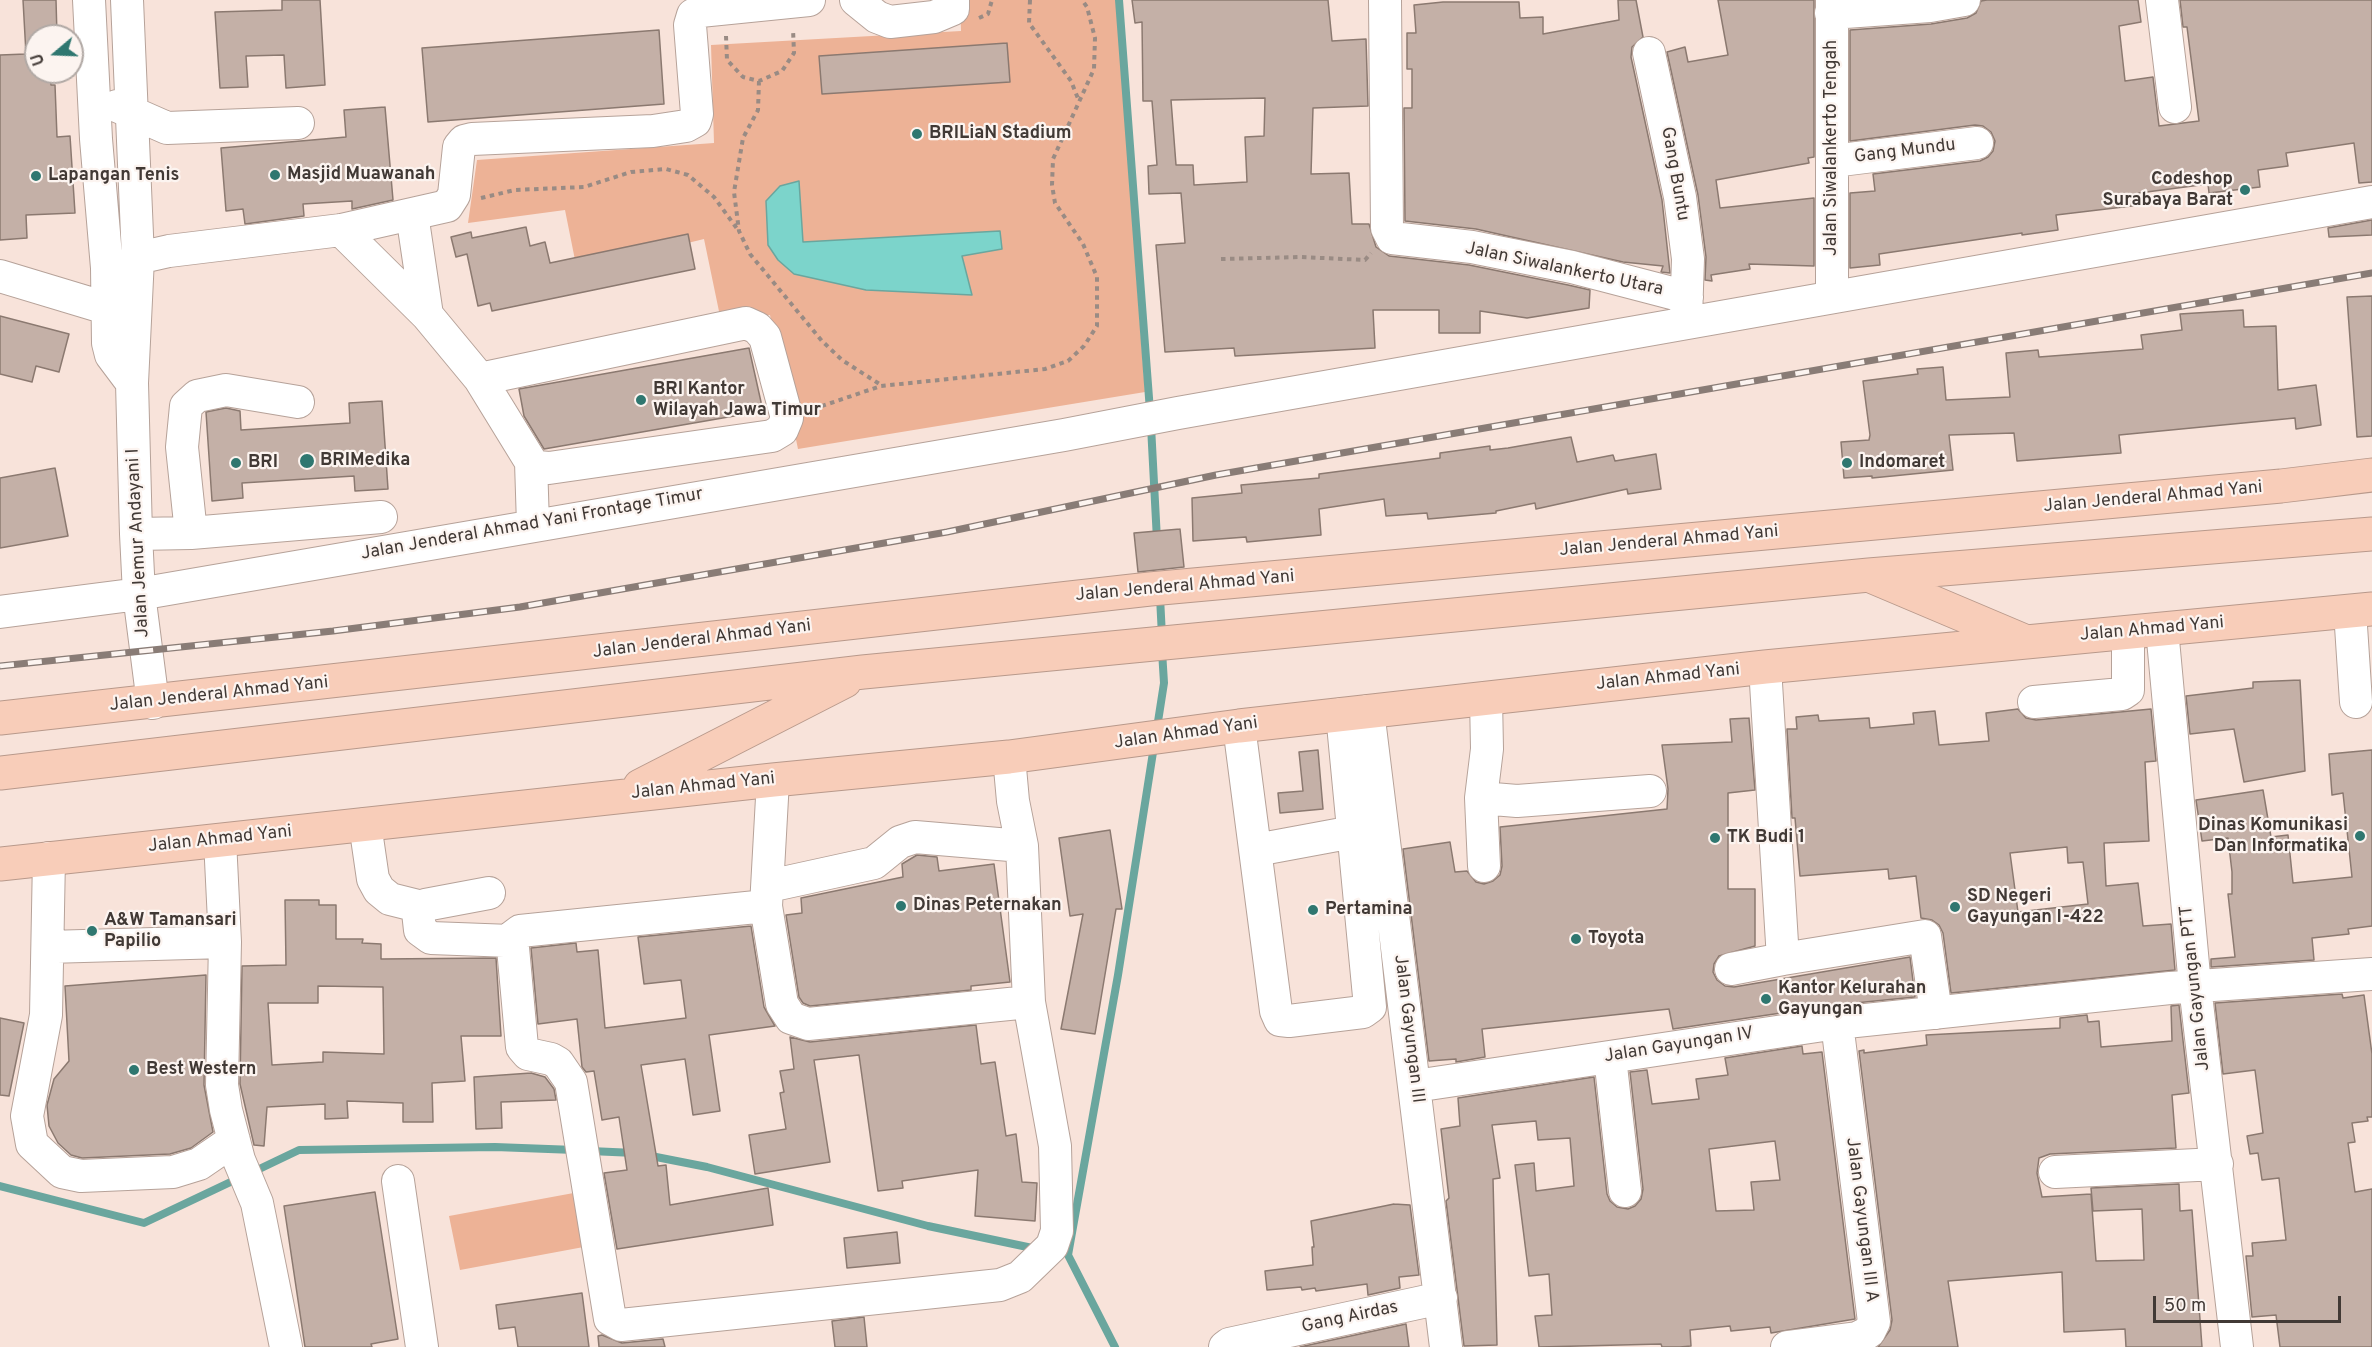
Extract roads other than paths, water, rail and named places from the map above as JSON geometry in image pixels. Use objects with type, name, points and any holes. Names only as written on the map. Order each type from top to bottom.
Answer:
[{"type":"highway","name":"Jalan Jenderal Ahmad Yani","points":[[0,718],[153,703],[1150,589],[2372,475]]},
{"type":"highway","points":[[0,772],[863,672],[1869,575],[2372,534]]},
{"type":"highway","points":[[1869,575],[2026,642]]},
{"type":"highway","name":"Jalan Ahmad Yani","points":[[0,864],[621,796],[1009,757],[1239,726],[1765,667],[2361,610]]},
{"type":"highway","points":[[621,796],[863,672]]},
{"type":"street","points":[[89,0],[107,268],[106,308],[111,355],[132,382]]},
{"type":"street","name":"Jalan Jemur Andayani I","points":[[127,0],[138,258],[132,382],[136,534],[139,594],[153,703]]},
{"type":"street","points":[[856,0],[877,17],[890,22],[934,17],[953,9],[953,0]]},
{"type":"street","name":"Jalan Siwalankerto Utara","points":[[1386,0],[1389,233],[1392,238],[1400,241],[1472,247],[1572,267],[1686,309]]},
{"type":"street","points":[[1831,6],[1930,6],[1964,0]]},
{"type":"street","points":[[2162,0],[2175,107]]},
{"type":"street","points":[[107,268],[126,266],[138,258],[169,250],[341,230],[447,206],[454,195],[459,147],[464,141],[472,139],[653,131],[686,126],[695,121],[697,114],[690,25],[693,15],[700,11],[801,1]]},
{"type":"street","name":"Jalan Siwalankerto Tengah","points":[[1831,6],[1832,296]]},
{"type":"street","name":"Gang Buntu","points":[[1648,53],[1680,197],[1688,259],[1686,309]]},
{"type":"street","points":[[94,97],[167,128],[298,123]]},
{"type":"street","name":"Gang Mundu","points":[[1833,161],[1977,143]]},
{"type":"street","name":"Jalan Jenderal Ahmad Yani Frontage Timur","points":[[0,612],[139,594],[1064,435],[1686,309],[1832,296],[2372,202]]},
{"type":"street","points":[[412,214],[427,315]]},
{"type":"street","points":[[341,230],[427,315],[480,379],[531,462],[537,467],[549,468],[772,436],[782,430],[787,418],[765,337],[757,328],[746,323],[480,379]]},
{"type":"street","points":[[0,276],[106,308]]},
{"type":"street","points":[[191,533],[182,447],[186,406],[197,396],[226,390],[298,402]]},
{"type":"street","points":[[531,462],[533,525]]},
{"type":"street","points":[[136,534],[191,533],[381,517]]},
{"type":"street","points":[[2356,702],[2361,610]]},
{"type":"street","name":"Jalan Gayungan PTT","points":[[2162,629],[2195,986],[2237,1347]]},
{"type":"street","points":[[2034,702],[2122,694],[2128,690],[2128,632]]},
{"type":"street","points":[[1765,667],[1783,959]]},
{"type":"street","points":[[1484,866],[1481,798],[1488,749],[1486,698]]},
{"type":"street","points":[[1239,726],[1276,1011],[1280,1020],[1363,1012],[1370,1007],[1353,832],[1355,713]]},
{"type":"street","name":"Jalan Gayungan III","points":[[1355,713],[1375,778],[1416,1086],[1446,1347]]},
{"type":"street","points":[[511,941],[522,1047],[528,1054],[551,1059],[564,1069],[571,1082],[610,1319],[616,1324],[1000,1285],[1020,1277],[1052,1246],[1057,1231],[1055,1146],[1029,1002],[1022,846],[1013,801],[1009,757]]},
{"type":"street","points":[[773,780],[768,896],[782,1004],[791,1018],[808,1024],[1029,1002]]},
{"type":"street","points":[[1481,798],[1517,801],[1650,791]]},
{"type":"street","points":[[365,824],[373,879],[379,891],[390,899],[422,907]]},
{"type":"street","points":[[1256,850],[1353,832]]},
{"type":"street","points":[[489,893],[434,901],[422,907],[418,912],[422,933],[430,938],[511,941],[520,932],[768,896],[874,863],[900,842],[915,837],[1022,846]]},
{"type":"street","points":[[220,840],[225,942],[222,1085],[236,1150],[257,1203],[286,1347]]},
{"type":"street","points":[[49,858],[45,1015],[27,1116],[32,1144],[62,1172],[81,1176],[173,1172],[236,1150]]},
{"type":"street","points":[[1731,969],[1925,936],[1936,1013]]},
{"type":"street","points":[[48,947],[225,942]]},
{"type":"street","name":"Jalan Gayungan IV","points":[[1416,1086],[1837,1023],[2195,986],[2372,974]]},
{"type":"street","name":"Jalan Gayungan III A","points":[[1787,1347],[1857,1338],[1869,1332],[1874,1322],[1837,1023]]},
{"type":"street","points":[[1610,1057],[1625,1191]]},
{"type":"street","points":[[2055,1172],[2217,1164]]},
{"type":"street","points":[[398,1180],[422,1347]]},
{"type":"street","name":"Gang Airdas","points":[[1225,1347],[1229,1344],[1441,1298]]},
{"type":"water","points":[[799,181],[803,242],[1000,231],[1002,249],[962,256],[972,295],[866,290],[794,274],[778,260],[768,245],[766,201],[780,186]]},
{"type":"waterway","points":[[1119,0],[1150,411]]},
{"type":"waterway","points":[[1151,426],[1157,540]]},
{"type":"waterway","points":[[1160,597],[1162,636]]},
{"type":"waterway","points":[[1157,728],[1164,683],[1162,651]]},
{"type":"waterway","points":[[1115,1347],[1068,1255],[1118,975],[1154,746]]},
{"type":"waterway","points":[[253,1172],[299,1150],[495,1147],[575,1150]]},
{"type":"waterway","points":[[590,1151],[635,1153]]},
{"type":"waterway","points":[[646,1155],[707,1167],[928,1226],[1037,1249]]},
{"type":"waterway","points":[[0,1186],[144,1223],[239,1178]]},
{"type":"railway","points":[[0,666],[333,631],[520,607],[947,532],[1216,475],[2372,273]]},
{"type":"place","name":"BRILiaN Stadium","points":[[917,134]]},
{"type":"place","name":"Masjid Muawanah","points":[[275,175]]},
{"type":"place","name":"Lapangan Tenis","points":[[36,176]]},
{"type":"place","name":"Codeshop Surabaya Barat","points":[[2245,190]]},
{"type":"place","name":"BRI Kantor Wilayah Jawa Timur","points":[[641,400]]},
{"type":"place","name":"BRIMedika","points":[[307,461]]},
{"type":"place","name":"BRI","points":[[236,463]]},
{"type":"place","name":"Indomaret","points":[[1847,463]]},
{"type":"place","name":"Dinas Komunikasi Dan Informatika","points":[[2360,836]]},
{"type":"place","name":"TK Budi 1","points":[[1715,838]]},
{"type":"place","name":"Dinas Peternakan","points":[[901,906]]},
{"type":"place","name":"SD Negeri Gayungan I-422","points":[[1955,907]]},
{"type":"place","name":"Pertamina","points":[[1313,910]]},
{"type":"place","name":"A&W Tamansari Papilio","points":[[92,931]]},
{"type":"place","name":"Toyota","points":[[1576,939]]},
{"type":"place","name":"Kantor Kelurahan Gayungan","points":[[1766,999]]},
{"type":"place","name":"Best Western","points":[[134,1070]]}]
